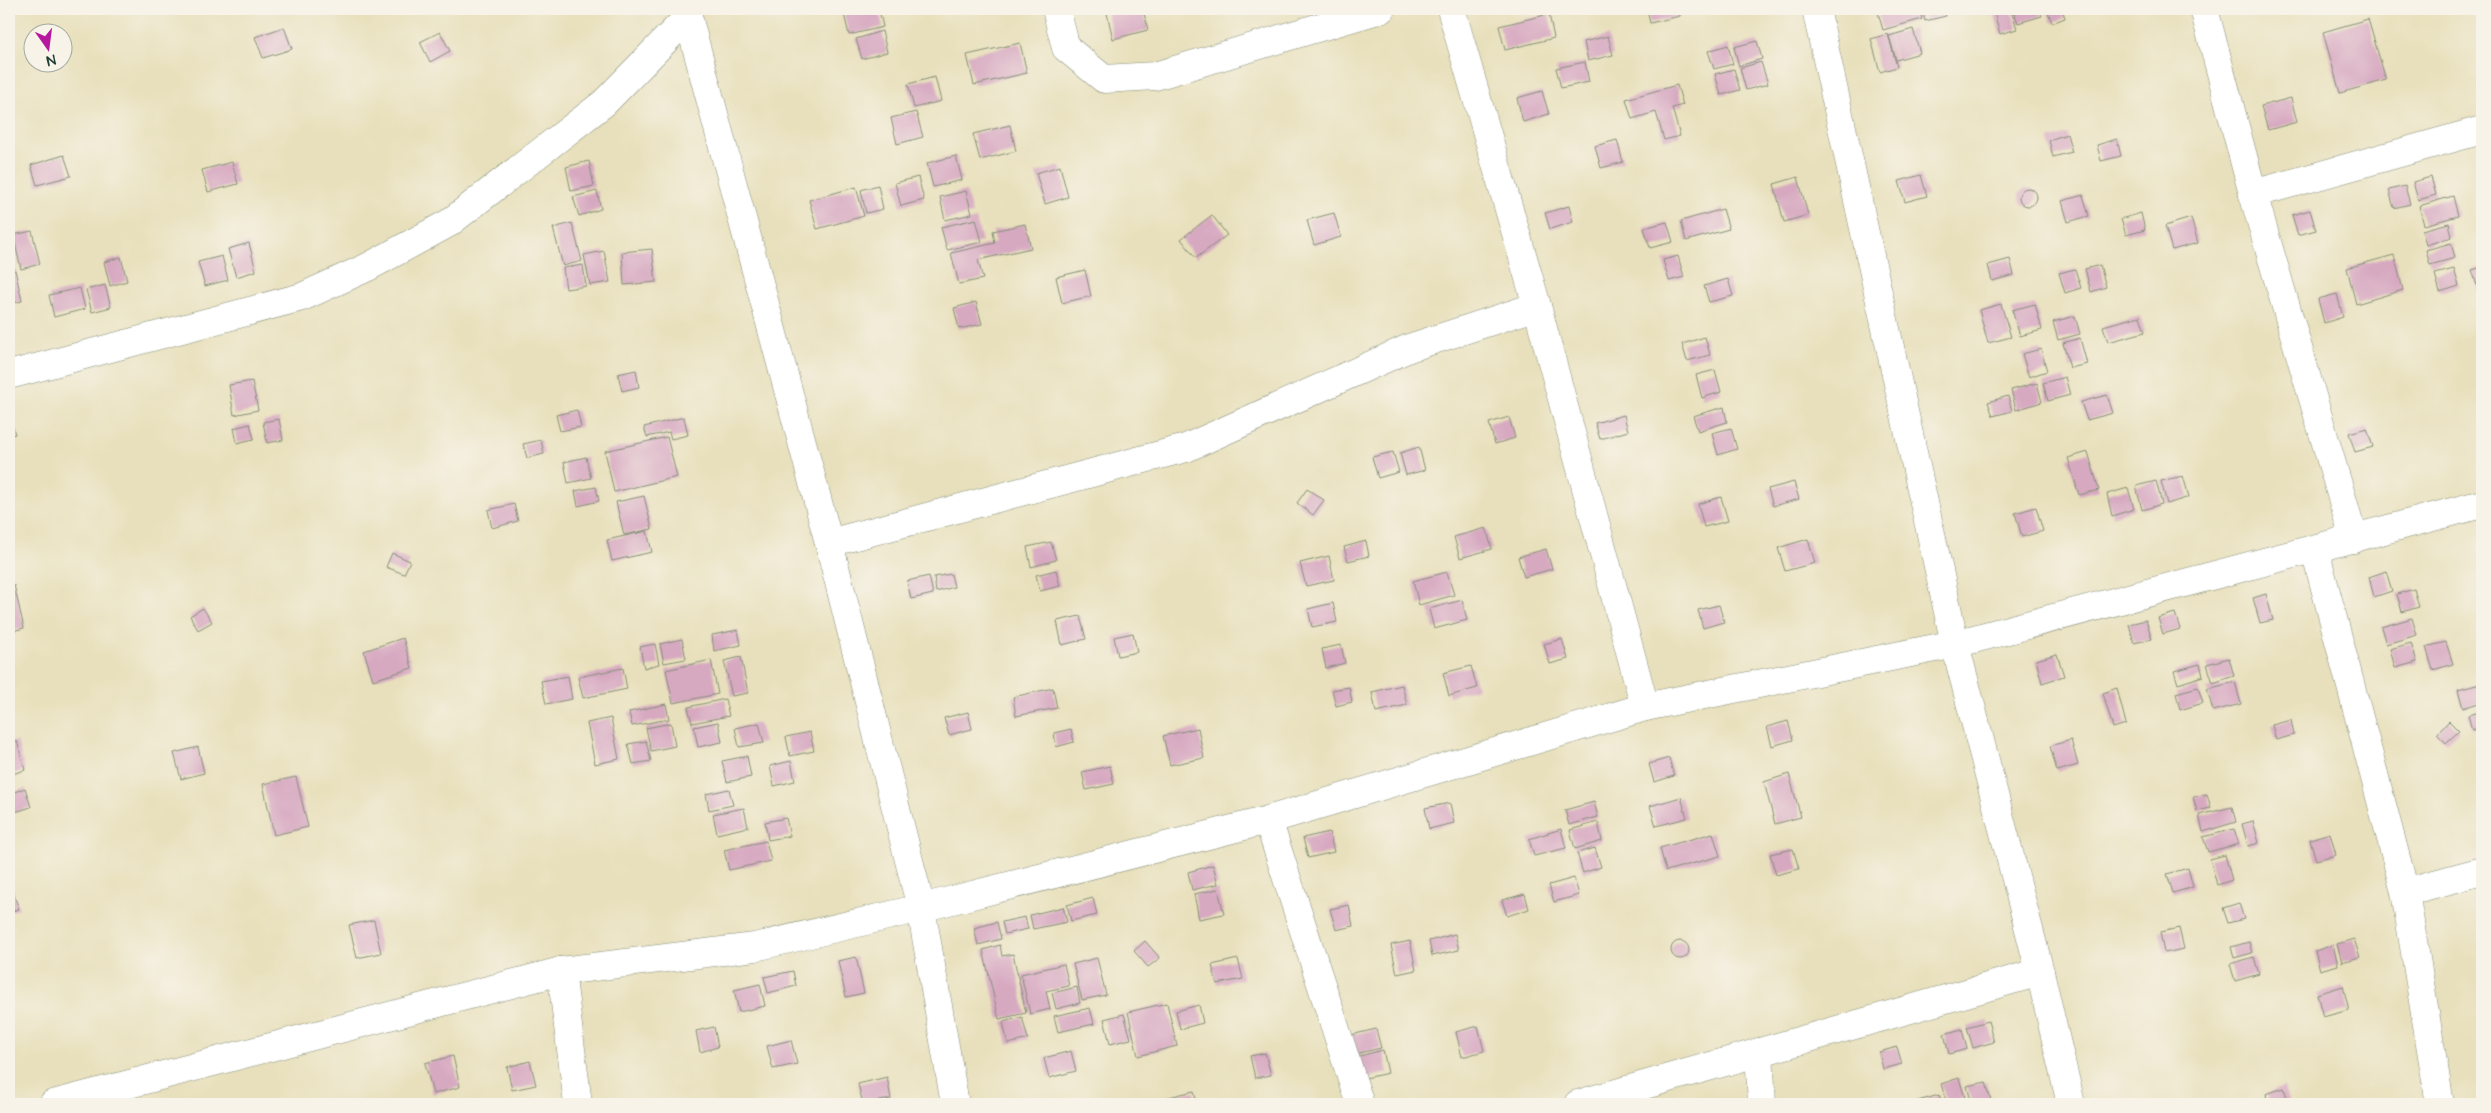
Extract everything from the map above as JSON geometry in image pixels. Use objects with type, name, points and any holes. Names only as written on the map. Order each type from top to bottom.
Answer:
[{"type":"street","points":[[1056,9],[1066,48],[1104,79],[1154,76],[1381,9]]},
{"type":"street","points":[[1451,9],[1536,306],[1645,706]]},
{"type":"street","points":[[1816,9],[1955,644],[2040,972],[2071,1104]]},
{"type":"street","points":[[2204,9],[2253,194],[2354,539]]},
{"type":"street","points":[[9,375],[302,297],[368,267],[449,223],[604,103],[687,13]]},
{"type":"street","points":[[687,13],[829,543],[921,908],[955,1104]]},
{"type":"street","points":[[2253,194],[2482,130]]},
{"type":"street","points":[[829,543],[1186,448],[1409,348],[1536,306]]},
{"type":"street","points":[[53,1104],[560,971],[756,947],[921,908],[1268,820],[1645,706],[1955,644],[2315,550],[2482,504]]},
{"type":"street","points":[[2315,550],[2404,892],[2440,1104]]},
{"type":"street","points":[[1268,820],[1360,1104]]},
{"type":"street","points":[[2404,892],[2482,871]]},
{"type":"street","points":[[560,971],[578,1104]]},
{"type":"street","points":[[1578,1104],[2040,972]]},
{"type":"street","points":[[1759,1052],[1762,1104]]},
{"type":"building","points":[[867,9],[879,9],[883,27],[849,35],[844,14]]},
{"type":"building","points":[[1106,9],[1143,9],[1148,30],[1113,39]]},
{"type":"building","points":[[1647,9],[1679,9],[1680,16],[1650,23]]},
{"type":"building","points":[[1877,9],[1919,9],[1922,19],[1883,30]]},
{"type":"building","points":[[1922,9],[1944,9],[1946,16],[1925,21]]},
{"type":"building","points":[[1948,9],[1965,9],[1949,14]]},
{"type":"building","points":[[2011,9],[2017,29],[2000,34],[1994,12]]},
{"type":"building","points":[[2013,9],[2039,9],[2042,16],[2018,23]]},
{"type":"building","points":[[2047,9],[2062,9],[2065,18],[2052,23]]},
{"type":"building","points":[[1549,14],[1554,38],[1505,50],[1499,26]]},
{"type":"building","points":[[2368,19],[2386,80],[2340,93],[2323,32]]},
{"type":"building","points":[[284,27],[292,49],[263,58],[255,37]]},
{"type":"building","points":[[1913,29],[1920,53],[1896,60],[1889,36]]},
{"type":"building","points":[[882,31],[887,52],[862,59],[856,39]]},
{"type":"building","points":[[440,32],[450,51],[430,62],[420,42]]},
{"type":"building","points":[[1888,34],[1897,67],[1880,72],[1871,39]]},
{"type":"building","points":[[1608,36],[1613,55],[1588,61],[1584,42]]},
{"type":"building","points":[[1757,41],[1762,59],[1739,66],[1734,47]]},
{"type":"building","points":[[1020,43],[1027,73],[974,85],[967,55]]},
{"type":"building","points":[[1728,45],[1733,64],[1714,69],[1708,51]]},
{"type":"building","points":[[1585,62],[1589,82],[1561,88],[1556,68]]},
{"type":"building","points":[[1761,62],[1768,84],[1746,90],[1740,68]]},
{"type":"building","points":[[1734,69],[1740,90],[1721,95],[1715,74]]},
{"type":"building","points":[[935,77],[941,101],[914,108],[908,84]]},
{"type":"building","points":[[1677,85],[1683,105],[1672,108],[1680,136],[1664,140],[1656,112],[1632,119],[1626,99]]},
{"type":"building","points":[[1542,91],[1549,114],[1523,122],[1517,98]]},
{"type":"building","points":[[2291,98],[2297,122],[2268,130],[2261,106]]},
{"type":"building","points":[[916,112],[923,137],[897,144],[891,118]]},
{"type":"building","points":[[1010,125],[1016,151],[980,160],[973,134]]},
{"type":"building","points":[[2067,134],[2072,152],[2053,157],[2049,140]]},
{"type":"building","points":[[2117,139],[2121,156],[2101,161],[2097,145]]},
{"type":"building","points":[[1617,140],[1623,162],[1601,168],[1595,146]]},
{"type":"building","points":[[64,155],[71,176],[37,185],[31,165]]},
{"type":"building","points":[[956,156],[962,180],[933,187],[927,163]]},
{"type":"building","points":[[589,161],[594,186],[571,191],[566,167]]},
{"type":"building","points":[[232,162],[238,184],[208,192],[202,170]]},
{"type":"building","points":[[1060,166],[1068,197],[1045,204],[1036,173]]},
{"type":"building","points":[[1921,175],[1927,196],[1905,202],[1899,181]]},
{"type":"building","points":[[918,177],[924,200],[901,206],[895,183]]},
{"type":"building","points":[[1798,177],[1808,215],[1784,222],[1774,184]]},
{"type":"building","points":[[2431,177],[2436,195],[2418,200],[2413,182]]},
{"type":"building","points":[[878,185],[883,209],[866,213],[861,190]]},
{"type":"building","points":[[2405,186],[2410,204],[2394,208],[2389,190]]},
{"type":"building","points":[[856,187],[864,216],[817,229],[809,200]]},
{"type":"building","points":[[2024,188],[2032,188],[2037,193],[2035,204],[2024,206],[2019,201],[2019,193]]},
{"type":"building","points":[[597,191],[601,209],[579,216],[573,197]]},
{"type":"building","points":[[966,191],[972,214],[945,220],[940,197]]},
{"type":"building","points":[[2083,195],[2089,216],[2068,222],[2062,201]]},
{"type":"building","points":[[2453,196],[2458,216],[2424,225],[2419,206]]},
{"type":"building","points":[[1569,206],[1573,222],[1550,229],[1545,213]]},
{"type":"building","points":[[1723,209],[1729,229],[1686,241],[1681,221]]},
{"type":"building","points":[[2310,210],[2316,230],[2298,235],[2292,215]]},
{"type":"building","points":[[1334,213],[1341,237],[1314,245],[1307,220]]},
{"type":"building","points":[[2141,213],[2145,230],[2126,235],[2121,219]]},
{"type":"building","points":[[1212,215],[1227,235],[1196,258],[1181,239]]},
{"type":"building","points":[[2191,218],[2198,243],[2172,250],[2165,226]]},
{"type":"building","points":[[976,219],[982,242],[947,250],[941,227]]},
{"type":"building","points":[[1667,222],[1673,242],[1650,248],[1644,228]]},
{"type":"building","points":[[572,223],[582,261],[563,266],[553,228]]},
{"type":"building","points":[[2449,223],[2452,237],[2426,245],[2422,230]]},
{"type":"building","points":[[1025,224],[1031,248],[978,260],[983,279],[959,284],[951,253],[995,243],[993,231]]},
{"type":"building","points":[[32,231],[40,264],[21,269],[13,235]]},
{"type":"building","points":[[249,243],[256,271],[236,277],[228,249]]},
{"type":"building","points":[[2451,243],[2455,258],[2430,265],[2426,250]]},
{"type":"building","points":[[652,249],[656,282],[624,285],[622,252]]},
{"type":"building","points":[[9,251],[14,268],[9,269]]},
{"type":"building","points":[[604,251],[610,282],[590,285],[584,255]]},
{"type":"building","points":[[2394,255],[2403,290],[2356,304],[2347,268]]},
{"type":"building","points":[[222,256],[228,280],[205,286],[198,262]]},
{"type":"building","points":[[1678,256],[1684,277],[1669,281],[1663,260]]},
{"type":"building","points":[[121,257],[127,281],[110,286],[104,262]]},
{"type":"building","points":[[2010,259],[2014,275],[1992,281],[1988,265]]},
{"type":"building","points":[[583,265],[586,286],[566,289],[563,268]]},
{"type":"building","points":[[2100,265],[2106,287],[2091,292],[2085,269]]},
{"type":"building","points":[[2482,267],[2482,290],[2479,292],[2472,270]]},
{"type":"building","points":[[2075,269],[2081,288],[2065,293],[2059,273]]},
{"type":"building","points":[[2454,269],[2459,286],[2440,292],[2435,274]]},
{"type":"building","points":[[15,270],[22,301],[9,304],[9,272]]},
{"type":"building","points":[[1085,270],[1091,296],[1062,303],[1056,277]]},
{"type":"building","points":[[1728,279],[1733,296],[1709,302],[1704,286]]},
{"type":"building","points":[[105,285],[111,307],[92,312],[86,290]]},
{"type":"building","points":[[80,288],[85,309],[54,317],[49,295]]},
{"type":"building","points":[[2337,294],[2343,317],[2324,323],[2318,299]]},
{"type":"building","points":[[976,302],[982,324],[959,329],[954,308]]},
{"type":"building","points":[[2001,304],[2011,337],[1988,343],[1979,310]]},
{"type":"building","points":[[2035,304],[2042,330],[2020,336],[2012,310]]},
{"type":"building","points":[[2075,316],[2080,334],[2058,340],[2053,322]]},
{"type":"building","points":[[2140,316],[2145,332],[2108,342],[2103,326]]},
{"type":"building","points":[[1705,337],[1710,355],[1687,361],[1682,344]]},
{"type":"building","points":[[2080,338],[2087,364],[2070,368],[2063,343]]},
{"type":"building","points":[[2041,349],[2047,371],[2029,377],[2022,354]]},
{"type":"building","points":[[636,370],[639,387],[622,391],[618,374]]},
{"type":"building","points":[[1715,370],[1721,392],[1702,398],[1696,375]]},
{"type":"building","points":[[2065,377],[2070,395],[2048,401],[2043,383]]},
{"type":"building","points":[[252,381],[258,410],[234,415],[229,385]]},
{"type":"building","points":[[2037,383],[2042,402],[2016,410],[2011,390]]},
{"type":"building","points":[[2107,395],[2113,413],[2087,420],[2081,402]]},
{"type":"building","points":[[2008,396],[2012,411],[1993,416],[1988,402]]},
{"type":"building","points":[[1724,407],[1727,422],[1698,431],[1693,416]]},
{"type":"building","points":[[577,410],[581,427],[560,431],[556,415]]},
{"type":"building","points":[[9,415],[15,434],[9,436]]},
{"type":"building","points":[[1624,415],[1628,431],[1600,439],[1595,423]]},
{"type":"building","points":[[684,417],[688,435],[671,439],[669,432],[647,437],[644,427]]},
{"type":"building","points":[[1509,417],[1515,438],[1495,444],[1489,423]]},
{"type":"building","points":[[279,419],[283,440],[267,443],[263,422]]},
{"type":"building","points":[[250,424],[254,439],[237,443],[234,428]]},
{"type":"building","points":[[1731,428],[1737,449],[1718,455],[1712,433]]},
{"type":"building","points":[[2367,428],[2373,447],[2355,452],[2349,433]]},
{"type":"building","points":[[667,437],[677,477],[614,492],[605,451]]},
{"type":"building","points":[[541,440],[544,454],[527,458],[523,444]]},
{"type":"building","points":[[1419,447],[1425,470],[1406,475],[1400,453]]},
{"type":"building","points":[[1393,452],[1399,472],[1378,478],[1372,457]]},
{"type":"building","points":[[2088,452],[2099,490],[2079,495],[2068,458]]},
{"type":"building","points":[[586,457],[591,478],[568,483],[564,462]]},
{"type":"building","points":[[2183,476],[2189,497],[2167,504],[2161,481]]},
{"type":"building","points":[[2156,481],[2162,504],[2142,510],[2136,486]]},
{"type":"building","points":[[1794,482],[1799,499],[1773,506],[1768,489]]},
{"type":"building","points":[[596,487],[599,501],[578,506],[575,491]]},
{"type":"building","points":[[2128,488],[2134,509],[2112,516],[2107,494]]},
{"type":"building","points":[[1307,489],[1324,500],[1313,515],[1297,503]]},
{"type":"building","points":[[644,496],[652,529],[624,535],[616,502]]},
{"type":"building","points":[[1721,497],[1728,521],[1704,527],[1698,504]]},
{"type":"building","points":[[514,504],[518,521],[492,528],[488,510]]},
{"type":"building","points":[[2036,507],[2043,531],[2022,537],[2015,513]]},
{"type":"building","points":[[1486,528],[1492,549],[1460,558],[1454,537]]},
{"type":"building","points":[[647,531],[652,552],[612,561],[607,540]]},
{"type":"building","points":[[1808,539],[1815,563],[1785,571],[1778,548]]},
{"type":"building","points":[[1366,541],[1369,556],[1348,561],[1344,547]]},
{"type":"building","points":[[1051,542],[1056,560],[1031,567],[1027,547]]},
{"type":"building","points":[[1546,549],[1552,569],[1524,577],[1518,557]]},
{"type":"building","points":[[392,553],[410,561],[404,574],[386,567]]},
{"type":"building","points":[[1329,556],[1334,580],[1306,586],[1300,563]]},
{"type":"building","points":[[1056,570],[1060,586],[1040,591],[1036,575]]},
{"type":"building","points":[[2386,571],[2392,591],[2374,597],[2369,577]]},
{"type":"building","points":[[1447,572],[1454,595],[1419,605],[1413,581]]},
{"type":"building","points":[[951,574],[954,587],[936,592],[934,577]]},
{"type":"building","points":[[929,576],[933,594],[911,599],[907,581]]},
{"type":"building","points":[[14,585],[24,628],[9,632],[9,586]]},
{"type":"building","points":[[2414,589],[2419,607],[2402,612],[2397,594]]},
{"type":"building","points":[[2266,594],[2273,620],[2260,623],[2253,598]]},
{"type":"building","points":[[1462,600],[1467,620],[1434,629],[1429,609]]},
{"type":"building","points":[[1333,603],[1337,622],[1312,627],[1308,609]]},
{"type":"building","points":[[1719,605],[1724,622],[1703,628],[1698,610]]},
{"type":"building","points":[[203,608],[212,622],[198,630],[190,616]]},
{"type":"building","points":[[2175,613],[2180,629],[2163,634],[2158,618]]},
{"type":"building","points":[[1080,616],[1086,639],[1062,645],[1057,621]]},
{"type":"building","points":[[2412,618],[2417,635],[2386,644],[2381,627]]},
{"type":"building","points":[[2146,620],[2152,639],[2134,643],[2129,624]]},
{"type":"building","points":[[738,630],[741,645],[714,651],[712,635]]},
{"type":"building","points":[[1133,633],[1137,652],[1118,656],[1114,637]]},
{"type":"building","points":[[403,638],[412,668],[373,680],[364,651]]},
{"type":"building","points":[[682,639],[686,659],[664,663],[660,644]]},
{"type":"building","points":[[1562,639],[1568,659],[1550,664],[1544,644]]},
{"type":"building","points":[[2446,642],[2453,664],[2433,670],[2426,647]]},
{"type":"building","points":[[2411,643],[2417,662],[2395,668],[2390,649]]},
{"type":"building","points":[[655,644],[659,664],[644,668],[640,647]]},
{"type":"building","points":[[1341,645],[1345,663],[1326,668],[1322,649]]},
{"type":"building","points":[[2057,654],[2064,676],[2042,683],[2036,660]]},
{"type":"building","points":[[741,657],[748,693],[732,696],[724,661]]},
{"type":"building","points":[[2229,658],[2234,676],[2213,683],[2207,664]]},
{"type":"building","points":[[711,660],[718,694],[673,703],[666,670]]},
{"type":"building","points":[[2200,664],[2203,676],[2178,684],[2174,671]]},
{"type":"building","points":[[1471,666],[1477,688],[1449,696],[1443,673]]},
{"type":"building","points":[[623,668],[627,689],[583,698],[578,677]]},
{"type":"building","points":[[568,676],[572,699],[546,704],[541,681]]},
{"type":"building","points":[[2235,682],[2241,704],[2213,711],[2207,689]]},
{"type":"building","points":[[2480,684],[2482,702],[2463,708],[2458,690]]},
{"type":"building","points":[[1402,685],[1407,705],[1376,712],[1372,692]]},
{"type":"building","points":[[1349,687],[1352,702],[1336,706],[1332,690]]},
{"type":"building","points":[[2198,687],[2203,703],[2180,710],[2176,693]]},
{"type":"building","points":[[1053,688],[1057,708],[1016,716],[1013,697]]},
{"type":"building","points":[[2117,688],[2126,724],[2113,728],[2103,693]]},
{"type":"building","points":[[725,699],[729,716],[692,723],[688,707]]},
{"type":"building","points":[[666,704],[669,719],[632,726],[629,712]]},
{"type":"building","points":[[2482,711],[2482,727],[2472,730],[2468,715]]},
{"type":"building","points":[[968,712],[972,729],[949,735],[944,718]]},
{"type":"building","points":[[611,718],[619,759],[595,764],[587,723]]},
{"type":"building","points":[[2291,720],[2294,735],[2276,740],[2272,725]]},
{"type":"building","points":[[1788,721],[1793,740],[1772,746],[1767,727]]},
{"type":"building","points":[[2449,721],[2459,731],[2446,743],[2437,734]]},
{"type":"building","points":[[718,722],[722,742],[698,747],[694,727]]},
{"type":"building","points":[[671,723],[675,746],[651,751],[646,728]]},
{"type":"building","points":[[759,723],[764,743],[739,747],[735,728]]},
{"type":"building","points":[[1198,728],[1204,758],[1170,765],[1163,736]]},
{"type":"building","points":[[1071,729],[1074,742],[1056,747],[1054,733]]},
{"type":"building","points":[[810,732],[814,751],[790,756],[786,737]]},
{"type":"building","points":[[2071,740],[2078,765],[2057,771],[2050,746]]},
{"type":"building","points":[[17,741],[25,770],[9,775],[9,743]]},
{"type":"building","points":[[646,741],[651,761],[633,764],[628,744]]},
{"type":"building","points":[[198,747],[204,773],[181,779],[174,753]]},
{"type":"building","points":[[747,756],[751,777],[727,782],[722,761]]},
{"type":"building","points":[[1669,758],[1674,776],[1654,782],[1649,764]]},
{"type":"building","points":[[791,761],[795,781],[774,786],[770,766]]},
{"type":"building","points":[[1110,766],[1114,784],[1086,790],[1082,772]]},
{"type":"building","points":[[1789,774],[1801,817],[1775,824],[1764,782]]},
{"type":"building","points":[[296,777],[308,827],[274,835],[263,784]]},
{"type":"building","points":[[25,788],[31,807],[9,814],[9,794]]},
{"type":"building","points":[[729,789],[733,805],[709,810],[706,794]]},
{"type":"building","points":[[2207,794],[2211,808],[2197,811],[2193,797]]},
{"type":"building","points":[[1681,797],[1687,818],[1656,826],[1650,806]]},
{"type":"building","points":[[1594,802],[1598,817],[1569,825],[1565,810]]},
{"type":"building","points":[[1450,803],[1454,823],[1429,829],[1425,808]]},
{"type":"building","points":[[2232,807],[2236,822],[2203,832],[2199,815]]},
{"type":"building","points":[[744,808],[748,827],[717,834],[713,814]]},
{"type":"building","points":[[786,818],[790,836],[768,840],[765,822]]},
{"type":"building","points":[[2253,821],[2259,843],[2248,846],[2242,824]]},
{"type":"building","points":[[1598,822],[1602,841],[1575,849],[1570,830]]},
{"type":"building","points":[[1561,829],[1566,848],[1534,856],[1529,839]]},
{"type":"building","points":[[2234,829],[2239,844],[2208,852],[2203,837]]},
{"type":"building","points":[[1329,832],[1334,852],[1308,858],[1303,838]]},
{"type":"building","points":[[1713,833],[1720,856],[1666,871],[1660,848]]},
{"type":"building","points":[[2330,833],[2336,855],[2316,860],[2310,839]]},
{"type":"building","points":[[766,841],[771,861],[729,870],[724,850]]},
{"type":"building","points":[[1595,848],[1601,867],[1583,873],[1577,853]]},
{"type":"building","points":[[1793,849],[1799,869],[1776,875],[1770,854]]},
{"type":"building","points":[[2225,855],[2232,880],[2217,885],[2210,859]]},
{"type":"building","points":[[1213,865],[1218,884],[1192,890],[1188,872]]},
{"type":"building","points":[[2188,868],[2193,887],[2173,893],[2167,874]]},
{"type":"building","points":[[1574,878],[1579,895],[1554,902],[1549,885]]},
{"type":"building","points":[[1218,889],[1224,914],[1199,919],[1194,894]]},
{"type":"building","points":[[12,890],[19,909],[9,912],[9,891]]},
{"type":"building","points":[[1525,894],[1529,909],[1507,916],[1502,900]]},
{"type":"building","points":[[1093,898],[1097,915],[1071,921],[1067,905]]},
{"type":"building","points":[[2239,903],[2244,919],[2228,923],[2223,908]]},
{"type":"building","points":[[1349,905],[1353,926],[1336,930],[1330,909]]},
{"type":"building","points":[[1063,907],[1067,922],[1033,929],[1030,915]]},
{"type":"building","points":[[1025,917],[1028,929],[1005,934],[1002,922]]},
{"type":"building","points":[[374,920],[381,953],[357,958],[349,925]]},
{"type":"building","points":[[997,922],[1001,939],[978,945],[974,928]]},
{"type":"building","points":[[2179,928],[2184,949],[2164,953],[2160,932]]},
{"type":"building","points":[[1455,934],[1459,950],[1432,956],[1429,941]]},
{"type":"building","points":[[2354,939],[2360,957],[2342,962],[2337,944]]},
{"type":"building","points":[[1145,941],[1160,958],[1148,967],[1134,951]]},
{"type":"building","points":[[1410,941],[1416,970],[1397,974],[1391,945]]},
{"type":"building","points":[[1680,941],[1686,944],[1689,950],[1686,956],[1680,959],[1674,956],[1671,950],[1674,944]]},
{"type":"building","points":[[2249,942],[2252,953],[2234,958],[2231,947]]},
{"type":"building","points":[[1000,945],[1002,956],[1013,954],[1026,1013],[999,1019],[983,950]]},
{"type":"building","points":[[2333,945],[2338,965],[2320,970],[2315,951]]},
{"type":"building","points":[[856,957],[864,993],[846,997],[838,961]]},
{"type":"building","points":[[2254,957],[2259,974],[2235,981],[2230,964]]},
{"type":"building","points":[[1097,958],[1106,995],[1082,1000],[1073,964]]},
{"type":"building","points":[[1238,959],[1243,979],[1217,984],[1212,965]]},
{"type":"building","points":[[1064,964],[1069,986],[1046,991],[1050,1009],[1030,1014],[1021,974]]},
{"type":"building","points":[[793,971],[796,986],[768,993],[764,977]]},
{"type":"building","points":[[760,984],[765,1006],[739,1012],[734,990]]},
{"type":"building","points":[[2343,986],[2349,1010],[2323,1017],[2317,994]]},
{"type":"building","points":[[1077,987],[1080,1003],[1056,1009],[1052,993]]},
{"type":"building","points":[[1167,1003],[1177,1046],[1138,1056],[1128,1012]]},
{"type":"building","points":[[1199,1005],[1203,1023],[1180,1029],[1176,1011]]},
{"type":"building","points":[[1090,1008],[1094,1024],[1058,1032],[1054,1016]]},
{"type":"building","points":[[1124,1014],[1131,1039],[1110,1044],[1104,1019]]},
{"type":"building","points":[[1022,1017],[1028,1039],[1008,1044],[1003,1022]]},
{"type":"building","points":[[1988,1021],[1994,1042],[1973,1048],[1967,1027]]},
{"type":"building","points":[[1478,1026],[1484,1051],[1462,1057],[1456,1032]]},
{"type":"building","points":[[714,1027],[718,1047],[700,1052],[696,1031]]},
{"type":"building","points":[[1376,1029],[1381,1048],[1355,1054],[1351,1035]]},
{"type":"building","points":[[1962,1029],[1967,1049],[1949,1054],[1944,1034]]},
{"type":"building","points":[[791,1040],[797,1064],[773,1069],[767,1046]]},
{"type":"building","points":[[1897,1047],[1902,1064],[1883,1069],[1879,1052]]},
{"type":"building","points":[[1383,1050],[1388,1073],[1361,1079],[1355,1057]]},
{"type":"building","points":[[1071,1051],[1076,1071],[1049,1078],[1044,1058]]},
{"type":"building","points":[[1265,1053],[1271,1075],[1255,1078],[1250,1056]]},
{"type":"building","points":[[453,1056],[460,1087],[433,1094],[425,1063]]},
{"type":"building","points":[[530,1061],[536,1085],[512,1090],[507,1067]]},
{"type":"building","points":[[887,1077],[891,1099],[863,1104],[858,1084]]},
{"type":"building","points":[[1959,1078],[1965,1098],[1947,1104],[1941,1084]]},
{"type":"building","points":[[1986,1082],[1992,1104],[1972,1104],[1967,1086]]},
{"type":"building","points":[[2284,1088],[2289,1104],[2268,1104],[2266,1094]]},
{"type":"building","points":[[1194,1091],[1197,1104],[1157,1104],[1156,1100]]},
{"type":"building","points":[[1939,1095],[1942,1104],[1907,1104]]}]
